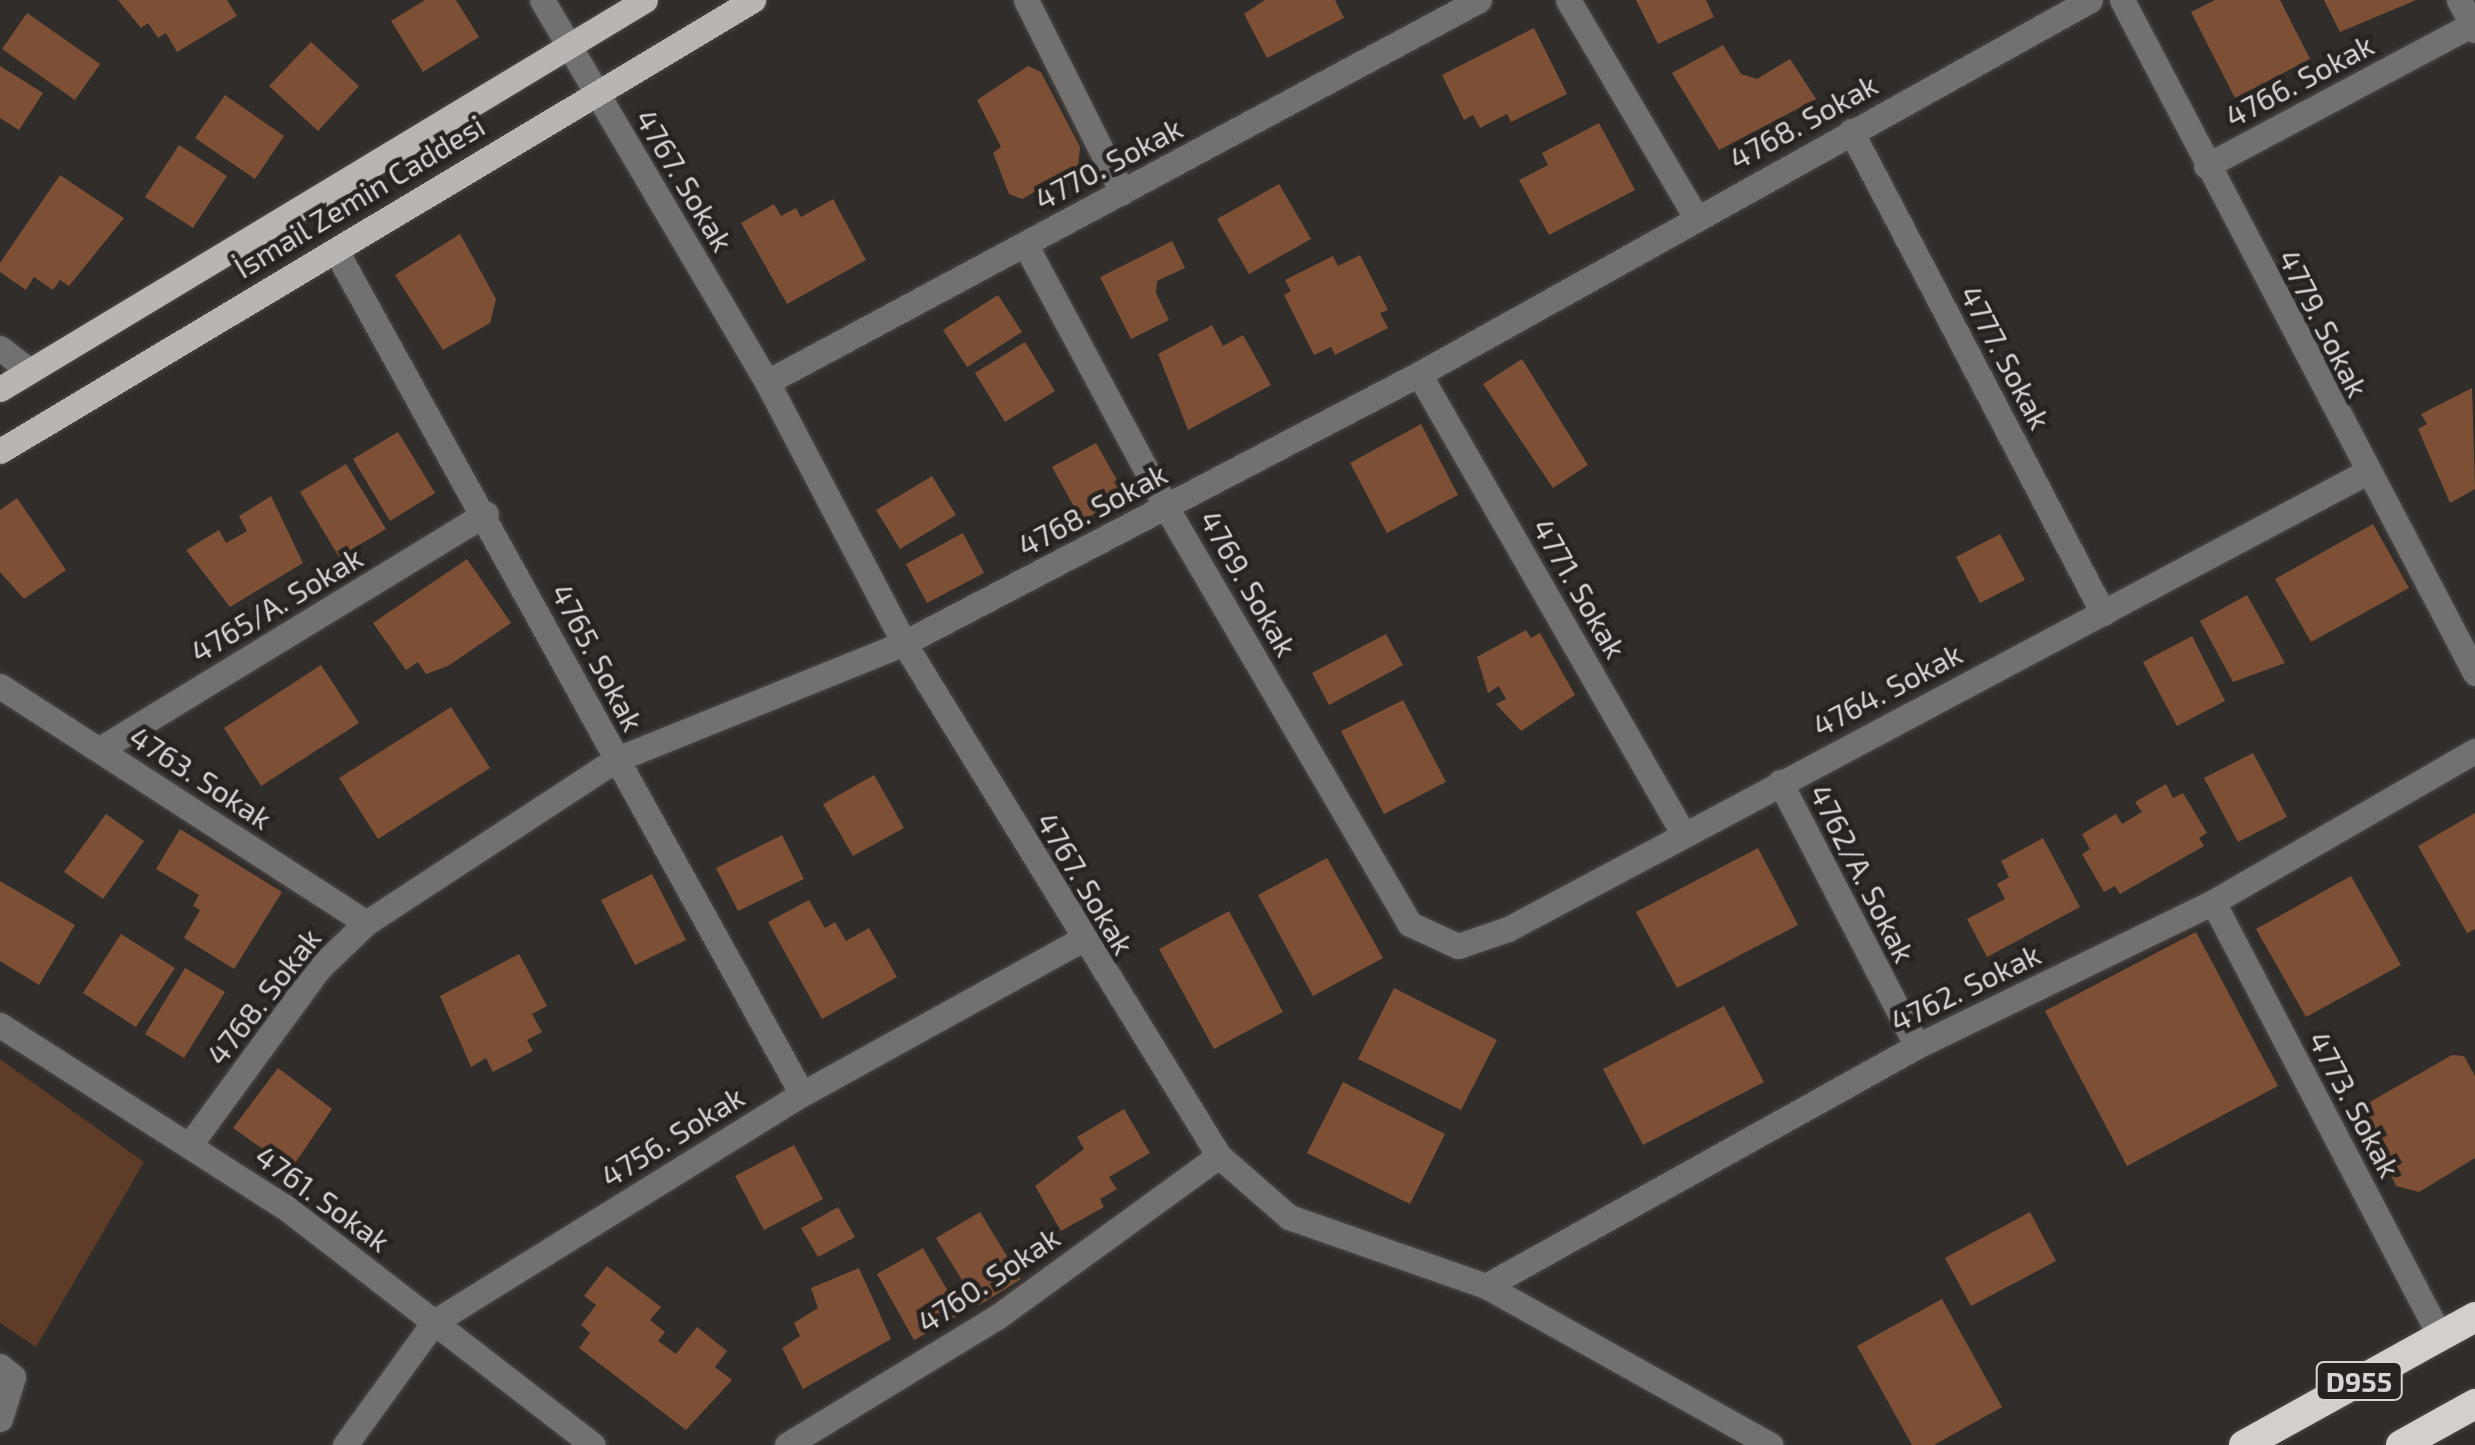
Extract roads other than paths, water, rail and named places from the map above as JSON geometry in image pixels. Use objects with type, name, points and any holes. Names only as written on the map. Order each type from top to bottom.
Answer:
[{"type":"highway","name":"D955","points":[[2244,1445],[2475,1316]]},
{"type":"highway","name":"D955","points":[[2401,1445],[2475,1404]]},
{"type":"main road","name":"İsmail Zemin Caddesi","points":[[0,389],[645,0]]},
{"type":"main road","name":"İsmail Zemin Caddesi","points":[[0,452],[166,345],[336,251],[753,0]]},
{"type":"street","name":"4767. Sokak","points":[[542,0],[767,382],[904,643],[1081,940],[1219,1156],[1289,1218],[1486,1286],[1771,1445]]},
{"type":"street","points":[[1026,0],[1122,192]]},
{"type":"street","name":"4770. Sokak","points":[[767,382],[1479,0]]},
{"type":"street","points":[[1568,0],[1696,217]]},
{"type":"street","name":"4768. Sokak","points":[[191,1143],[319,968],[366,922],[616,760],[904,643],[1418,374],[2090,0]]},
{"type":"street","name":"4779. Sokak","points":[[2122,0],[2365,473],[2475,673]]},
{"type":"street","points":[[2459,0],[2474,26]]},
{"type":"street","name":"4766. Sokak","points":[[2206,166],[2474,26]]},
{"type":"street","name":"4777. Sokak","points":[[1851,131],[2103,613]]},
{"type":"street","name":"4769. Sokak","points":[[1024,244],[1166,507],[1410,924],[1436,939]]},
{"type":"street","name":"4765. Sokak","points":[[336,251],[486,514],[616,760],[802,1094]]},
{"type":"street","points":[[0,348],[28,370]]},
{"type":"street","name":"4771. Sokak","points":[[1418,374],[1684,836]]},
{"type":"street","name":"4764. Sokak","points":[[1436,939],[1458,946],[1508,928],[2365,473]]},
{"type":"street","name":"4765/A. Sokak","points":[[100,750],[486,514]]},
{"type":"street","name":"4763. Sokak","points":[[0,686],[366,922]]},
{"type":"street","name":"4762. Sokak","points":[[1486,1286],[1917,1046],[2213,902],[2475,751]]},
{"type":"street","name":"4762/A. Sokak","points":[[1780,782],[1917,1046]]},
{"type":"street","name":"4773. Sokak","points":[[2213,902],[2440,1336]]},
{"type":"street","name":"4756. Sokak","points":[[345,1445],[434,1322],[802,1094],[1081,940]]},
{"type":"street","name":"4761. Sokak","points":[[0,1025],[191,1143],[593,1445]]},
{"type":"street","name":"4760. Sokak","points":[[787,1445],[997,1318],[1219,1156]]},
{"type":"street","points":[[0,1366],[13,1377],[6,1409]]}]
